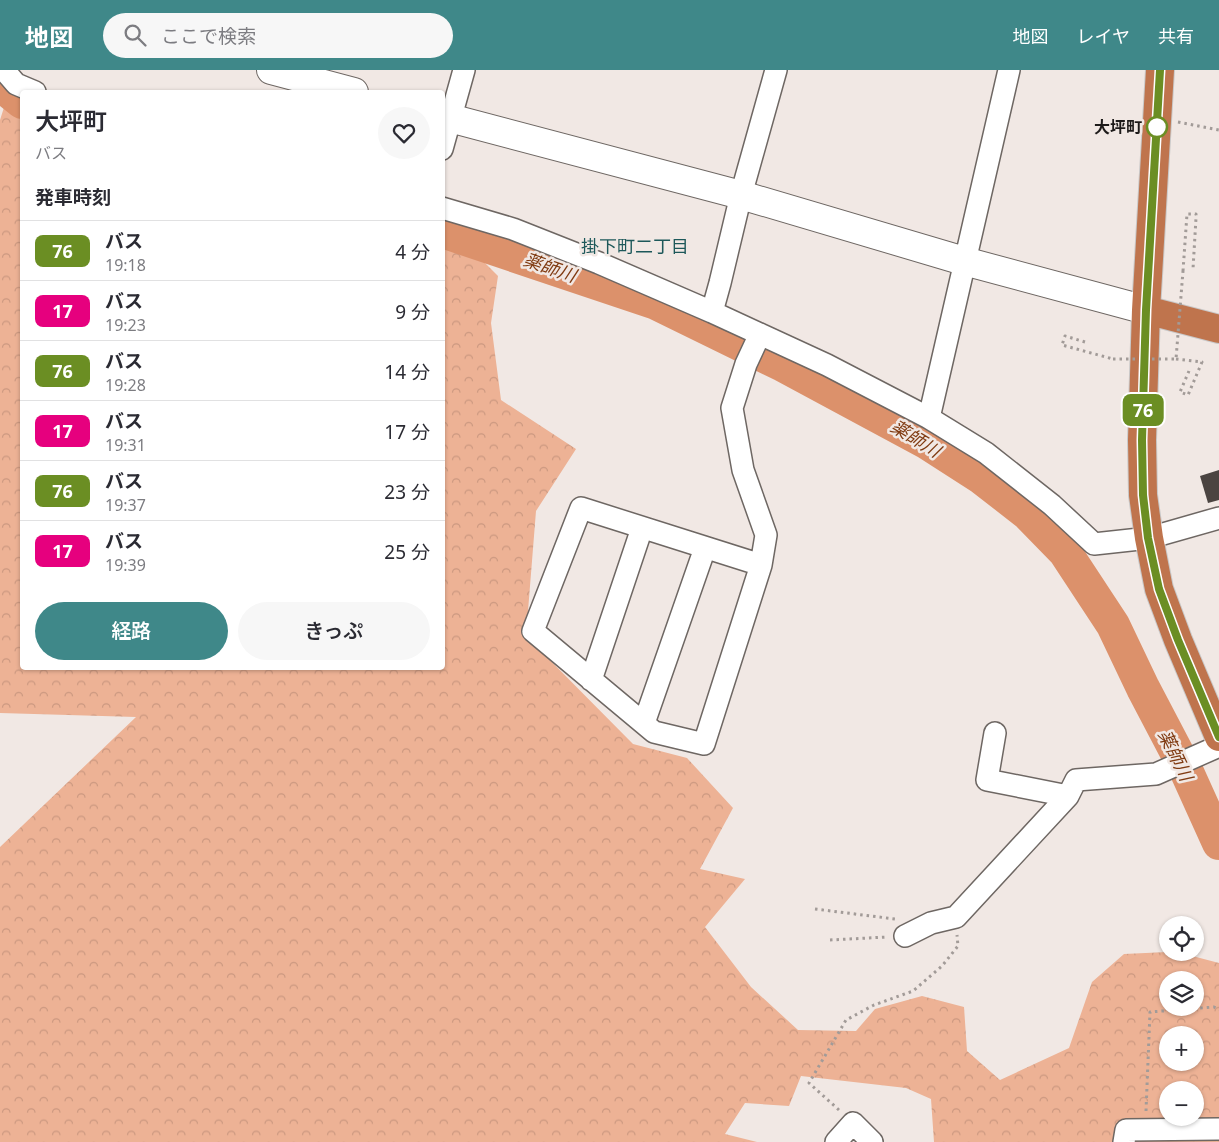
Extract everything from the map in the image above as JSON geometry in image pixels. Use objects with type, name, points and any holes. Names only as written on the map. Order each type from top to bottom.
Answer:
[{"type":"highway","points":[[1160,70],[1147,301],[1142,440],[1143,495],[1148,538],[1159,589],[1178,640],[1219,737]]},
{"type":"highway","points":[[1147,301],[1219,311]]},
{"type":"highway","points":[[1147,301],[1219,330]]},
{"type":"street","points":[[4,70],[16,84],[31,90]]},
{"type":"street","points":[[271,70],[346,90]]},
{"type":"street","points":[[464,70],[447,118],[741,195],[964,260],[1147,301]]},
{"type":"street","points":[[712,312],[741,195],[776,70]]},
{"type":"street","points":[[929,418],[1009,70]]},
{"type":"street","points":[[445,209],[513,229],[599,263],[827,365],[929,418],[986,453],[1052,505],[1094,544],[1148,538],[1219,518]]},
{"type":"street","points":[[760,334],[746,364],[732,408],[743,470],[766,535],[761,565],[704,744],[654,732],[533,631],[580,508],[761,565]]},
{"type":"street","points":[[591,680],[642,528]]},
{"type":"street","points":[[644,723],[705,548]]},
{"type":"street","points":[[995,733],[987,780],[1068,796]]},
{"type":"street","points":[[905,936],[930,923],[956,917],[1068,796],[1076,780],[1156,774],[1219,746]]},
{"type":"street","points":[[836,1142],[853,1123],[872,1142]]},
{"type":"street","points":[[1124,1142],[1126,1130],[1146,1130],[1170,1136],[1219,1129]]},
{"type":"path","points":[[1185,123],[1219,130]]},
{"type":"path","points":[[1176,358],[1187,214],[1196,214],[1193,269]]},
{"type":"path","points":[[1085,342],[1065,336],[1062,345],[1113,360],[1176,358],[1202,362],[1188,395],[1180,392],[1189,371]]},
{"type":"path","points":[[815,909],[930,923]]},
{"type":"path","points":[[853,1123],[809,1083],[846,1020],[874,1005],[913,991],[942,966],[958,946],[956,917]]},
{"type":"path","points":[[830,940],[905,936]]},
{"type":"path","points":[[1146,1130],[1150,1012],[1214,1007],[1219,1010]]},
{"type":"green space","points":[[7,98],[20,101],[20,670],[445,670],[445,240],[469,247],[498,276],[491,323],[501,400],[576,449],[536,511],[526,636],[633,744],[687,758],[733,808],[700,869],[745,879],[705,927],[751,987],[798,1030],[856,1031],[875,1009],[922,996],[964,1007],[967,1051],[1000,1080],[1069,1048],[1092,982],[1124,954],[1159,952],[1159,961],[1204,961],[1204,959],[1219,963],[1219,1142],[934,1142],[931,1099],[906,1088],[801,1076],[789,1106],[745,1103],[725,1134],[757,1142],[0,1142],[0,847],[136,717],[0,713],[0,120]]},
{"type":"building","points":[[1219,470],[1219,500],[1208,503],[1200,476]]},
{"type":"waterway","name":"薬師川","points":[[0,83],[20,100]]},
{"type":"waterway","name":"薬師川","points":[[445,232],[656,303],[783,365],[926,442],[982,478],[1027,513],[1065,552],[1113,625],[1143,688],[1186,770],[1219,843]]},
{"type":"bus line","name":"76","points":[[1160,70],[1146,310],[1142,440],[1143,495],[1148,538],[1159,589],[1178,640],[1219,737]]},
{"type":"place","name":"大坪町","points":[[1157,127]]},
{"type":"district","name":"掛下町二丁目","points":[[635,246]]}]
